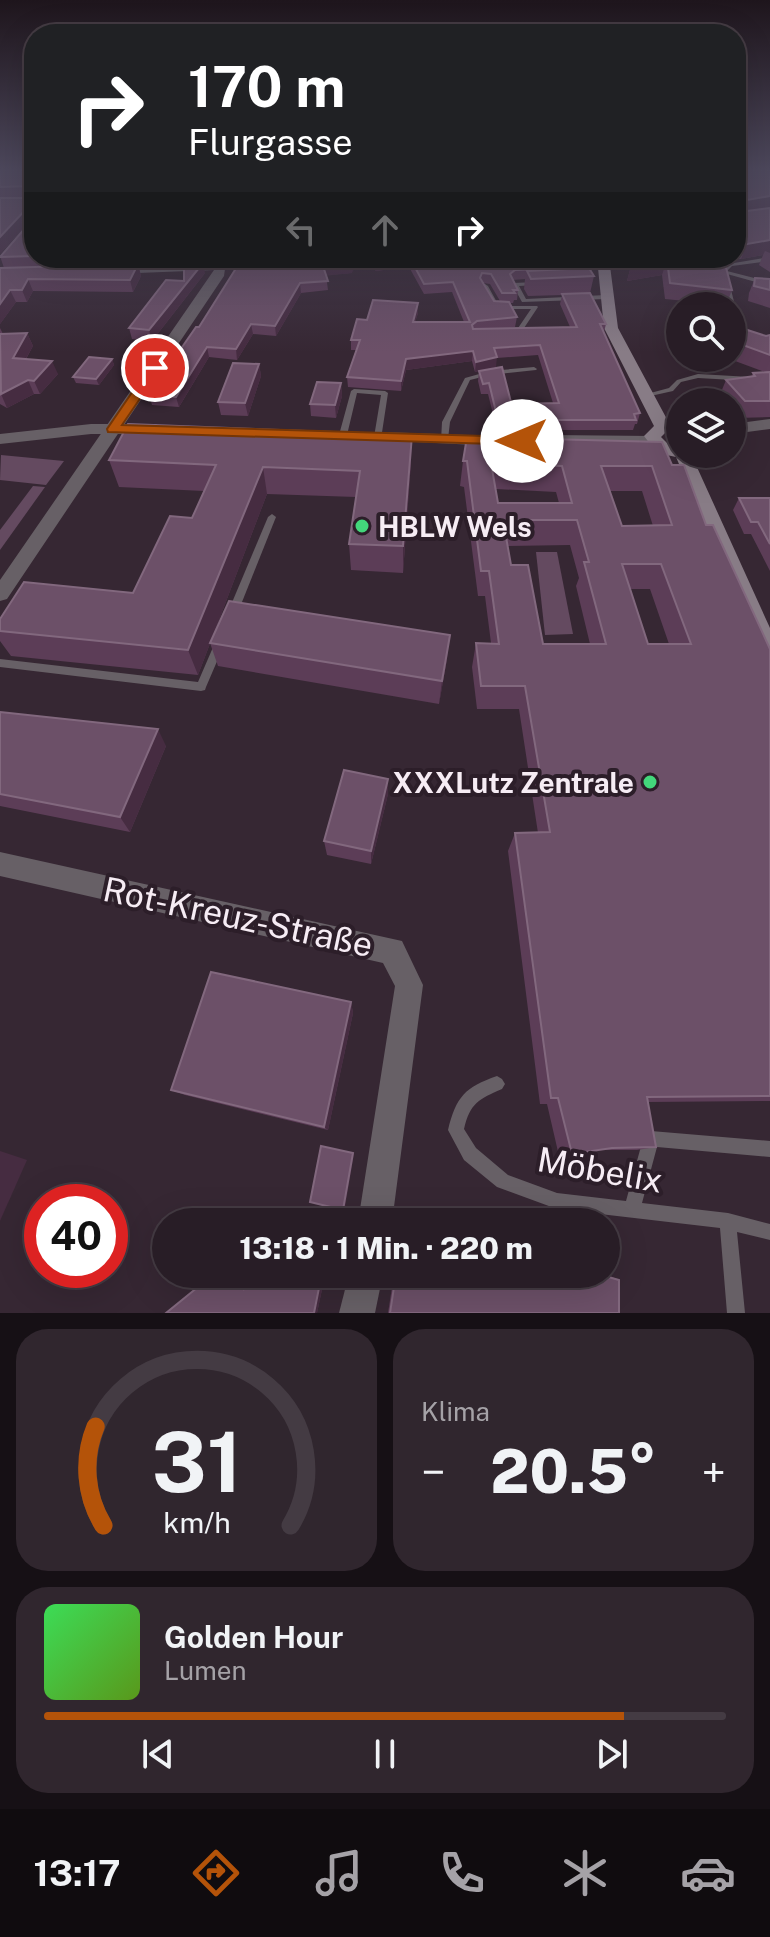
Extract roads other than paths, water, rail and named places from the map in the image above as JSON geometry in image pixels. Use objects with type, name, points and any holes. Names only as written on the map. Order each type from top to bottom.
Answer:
[{"type":"main road","points":[[601,268],[598,280],[607,300],[611,328],[665,432],[663,449],[666,450]]},
{"type":"main road","points":[[687,468],[770,652]]},
{"type":"street","points":[[92,271],[135,268]]},
{"type":"street","points":[[0,594],[218,276],[220,268]]},
{"type":"street","points":[[746,427],[770,424]]},
{"type":"street","points":[[0,439],[113,429],[173,430]]},
{"type":"street","points":[[336,435],[520,441],[665,432]]},
{"type":"street","name":"Rot-Kreuz-Straße","points":[[0,864],[392,951],[409,985],[377,1208]]},
{"type":"street","points":[[357,1313],[363,1288]]},
{"type":"lane","points":[[746,263],[770,259]]},
{"type":"lane","points":[[723,271],[726,268]]},
{"type":"lane","points":[[713,269],[770,284]]},
{"type":"lane","points":[[723,271],[740,337],[752,343]]},
{"type":"lane","points":[[545,283],[515,284],[524,301],[607,300]]},
{"type":"lane","points":[[485,286],[497,308],[607,300]]},
{"type":"lane","points":[[504,334],[518,333],[535,307]]},
{"type":"lane","points":[[444,439],[446,422],[467,379],[490,373],[534,369]]},
{"type":"lane","points":[[646,395],[671,390],[679,381],[698,376],[770,380]]},
{"type":"lane","points":[[336,435],[354,391],[385,393],[378,437]]},
{"type":"lane","points":[[231,617],[272,517]]},
{"type":"lane","points":[[0,663],[201,687],[225,631]]},
{"type":"lane","name":"Möbelix","points":[[497,1084],[475,1091],[461,1108],[456,1130],[470,1154],[503,1181],[557,1201],[728,1221],[770,1232]]},
{"type":"lane","points":[[632,1210],[651,1139],[770,1149]]},
{"type":"lane","points":[[728,1221],[736,1313]]},
{"type":"place","name":"HBLW Wels","points":[[362,526]]},
{"type":"place","name":"XXXLutz Zentrale","points":[[650,782]]}]
